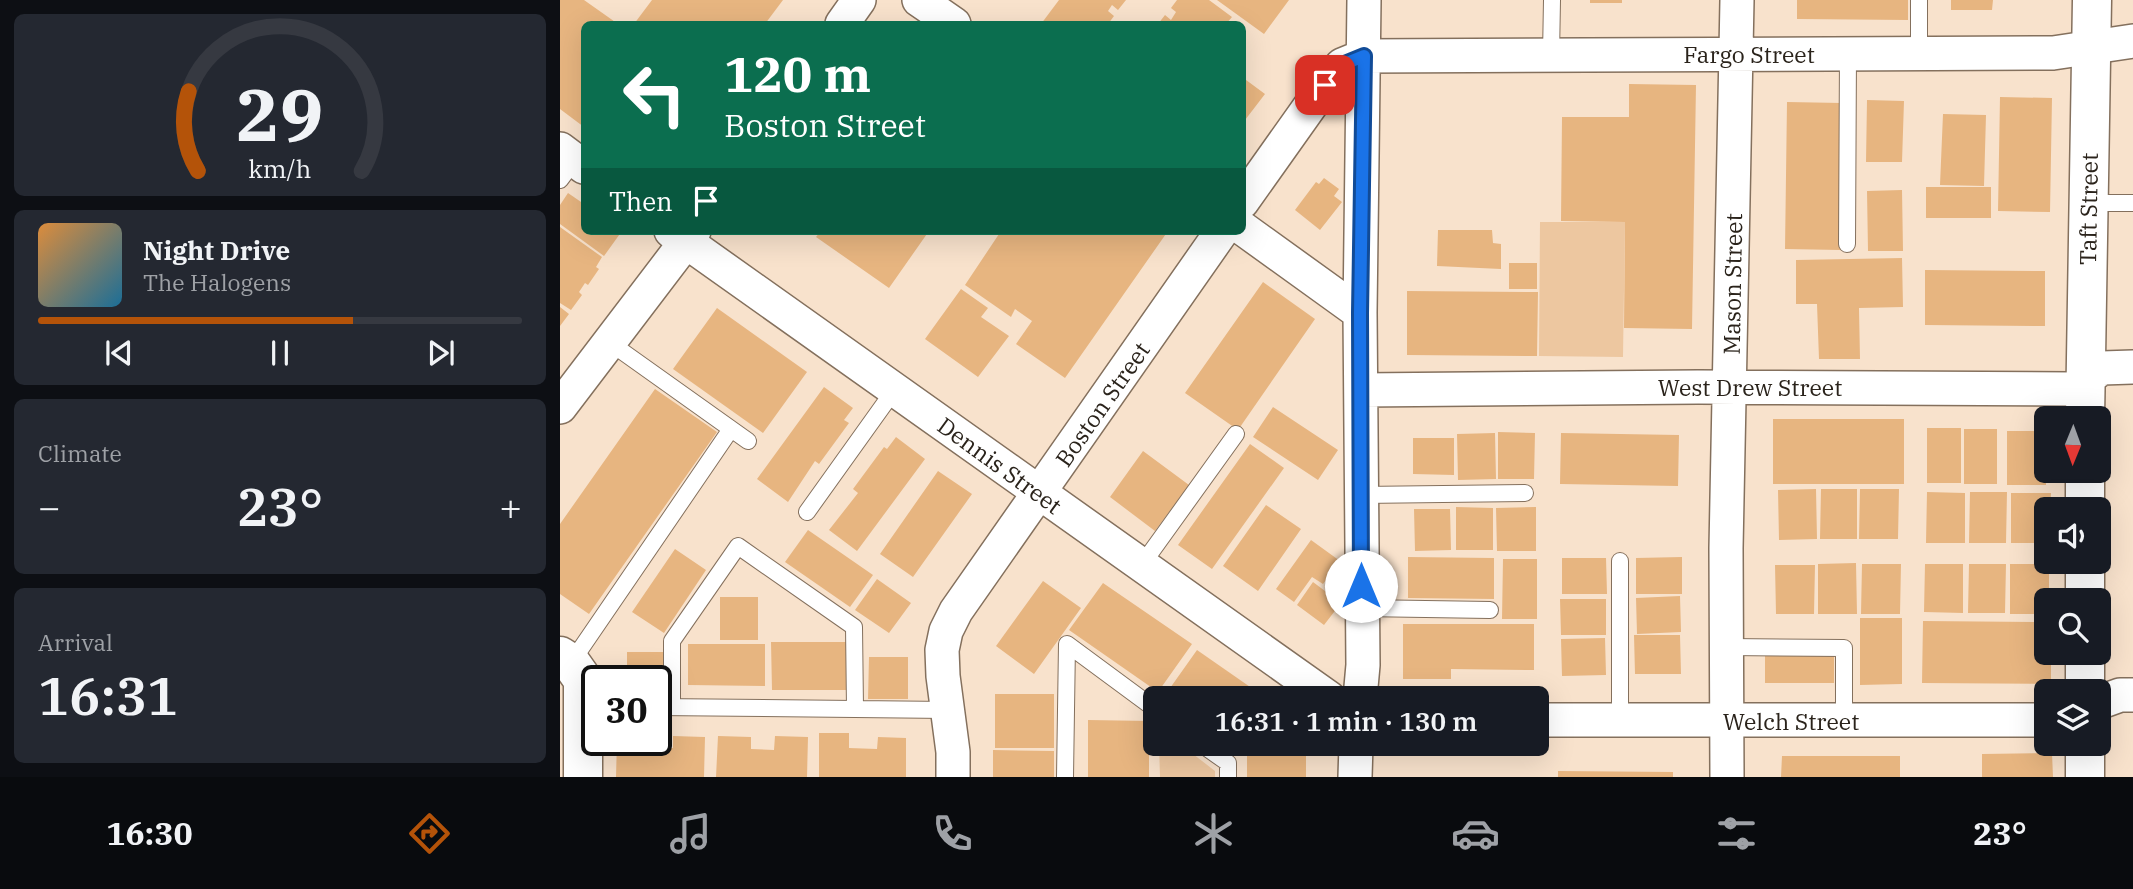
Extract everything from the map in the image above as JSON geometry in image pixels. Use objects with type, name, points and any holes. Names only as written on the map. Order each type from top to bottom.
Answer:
[{"type":"street","points":[[844,21],[859,0]]},
{"type":"street","points":[[919,0],[950,21]]},
{"type":"street","points":[[1361,686],[1360,313],[1364,0]]},
{"type":"street","name":"Mason Street","points":[[1727,777],[1726,548],[1737,0]]},
{"type":"street","name":"Taft Street","points":[[2085,406],[2092,0]]},
{"type":"street","name":"Fargo Street","points":[[1364,56],[2053,53],[2133,41]]},
{"type":"street","points":[[1246,196],[1325,85],[1342,65],[1364,56]]},
{"type":"street","points":[[1246,231],[1360,313]]},
{"type":"street","points":[[560,407],[683,235]]},
{"type":"street","name":"Dennis Street","points":[[685,235],[895,389],[1312,686]]},
{"type":"street","name":"Boston Street","points":[[948,710],[942,650],[946,632],[956,611],[1219,235]]},
{"type":"street","name":"West Drew Street","points":[[1361,390],[1729,387],[2072,389],[2085,377],[2102,368],[2133,368]]},
{"type":"street","points":[[579,684],[583,777]]},
{"type":"street","points":[[2111,698],[2133,695]]},
{"type":"street","points":[[948,710],[953,777]]},
{"type":"street","name":"Welch Street","points":[[1549,720],[2034,720]]},
{"type":"street","points":[[1355,777],[1356,756]]},
{"type":"street","points":[[2085,756],[2085,777]]},
{"type":"lane","points":[[1551,55],[1552,0]]},
{"type":"lane","points":[[1919,0],[1919,53]]},
{"type":"lane","points":[[1847,244],[1848,53]]},
{"type":"lane","points":[[2088,203],[2133,203]]},
{"type":"lane","points":[[609,342],[748,441]]},
{"type":"lane","points":[[807,512],[895,389]]},
{"type":"lane","points":[[579,684],[731,429]]},
{"type":"lane","points":[[1141,566],[1236,434]]},
{"type":"lane","points":[[1361,495],[1525,493]]},
{"type":"lane","points":[[668,665],[671,641],[738,546],[854,628],[855,708]]},
{"type":"lane","points":[[1620,561],[1620,720]]},
{"type":"lane","points":[[1361,608],[1490,610]]},
{"type":"lane","points":[[1065,777],[1067,644],[1143,700]]},
{"type":"lane","points":[[1727,647],[1844,648],[1844,721]]},
{"type":"lane","points":[[672,707],[948,710]]},
{"type":"lane","points":[[1217,756],[1228,764],[1228,777]]},
{"type":"shaded area","points":[[1540,222],[1625,222],[1623,357],[1539,356]]},
{"type":"shaded area","points":[[1159,756],[1196,756],[1215,771],[1215,777],[1160,777]]},
{"type":"building","points":[[560,0],[584,0],[614,21],[581,21],[581,125],[560,109]]},
{"type":"building","points":[[652,0],[783,0],[767,21],[636,21]]},
{"type":"building","points":[[1059,0],[1126,0],[1118,10],[1112,5],[1108,11],[1114,16],[1110,21],[1043,21]]},
{"type":"building","points":[[1177,0],[1209,0],[1232,17],[1229,21],[1160,21],[1165,15],[1171,20],[1176,12],[1171,8]]},
{"type":"building","points":[[1217,0],[1289,0],[1264,34]]},
{"type":"building","points":[[1590,0],[1622,0],[1622,3],[1590,3]]},
{"type":"building","points":[[1797,0],[1908,0],[1908,20],[1797,19]]},
{"type":"building","points":[[1951,0],[1993,0],[1992,10],[1951,10]]},
{"type":"building","points":[[1246,80],[1265,94],[1246,119]]},
{"type":"building","points":[[1629,84],[1696,85],[1692,329],[1624,328],[1625,222],[1561,221],[1562,117],[1629,117]]},
{"type":"building","points":[[2000,97],[2052,98],[2050,212],[1998,211]]},
{"type":"building","points":[[1867,100],[1904,101],[1902,162],[1866,162]]},
{"type":"building","points":[[1787,102],[1842,103],[1840,250],[1785,249]]},
{"type":"building","points":[[1943,114],[1986,115],[1984,186],[1940,185]]},
{"type":"building","points":[[1324,178],[1339,189],[1334,196],[1342,202],[1320,230],[1295,210],[1316,182],[1319,184]]},
{"type":"building","points":[[1926,187],[1991,187],[1991,218],[1926,218]]},
{"type":"building","points":[[1902,190],[1903,251],[1868,251],[1867,191]]},
{"type":"building","points":[[568,193],[581,202],[581,235],[619,235],[604,256],[560,224],[560,205]]},
{"type":"building","points":[[560,227],[602,257],[596,267],[599,269],[588,285],[585,283],[579,292],[582,295],[571,310],[560,303]]},
{"type":"building","points":[[1438,230],[1492,230],[1493,243],[1501,244],[1501,269],[1437,266]]},
{"type":"building","points":[[818,235],[926,235],[889,288],[816,237]]},
{"type":"building","points":[[998,235],[1165,235],[1065,378],[1016,344],[1032,321],[1015,309],[1011,317],[965,285]]},
{"type":"building","points":[[1902,258],[1903,307],[1859,308],[1860,359],[1819,359],[1817,304],[1796,304],[1796,260]]},
{"type":"building","points":[[1509,263],[1537,263],[1537,289],[1509,289]]},
{"type":"building","points":[[1925,270],[2045,271],[2045,326],[1925,325]]},
{"type":"building","points":[[1263,282],[1315,319],[1238,430],[1185,393]]},
{"type":"building","points":[[961,289],[988,308],[981,317],[1009,336],[978,377],[925,339]]},
{"type":"building","points":[[1407,291],[1538,292],[1537,356],[1407,355]]},
{"type":"building","points":[[560,307],[569,314],[560,326]]},
{"type":"building","points":[[717,308],[807,372],[763,433],[673,369]]},
{"type":"building","points":[[824,387],[853,408],[844,420],[849,423],[819,464],[815,461],[788,502],[757,479]]},
{"type":"building","points":[[655,389],[717,432],[589,614],[560,594],[560,524]]},
{"type":"building","points":[[1273,407],[1338,450],[1318,480],[1253,437]]},
{"type":"building","points":[[1773,419],[1904,419],[1904,484],[1773,484]]},
{"type":"building","points":[[1927,428],[1961,428],[1961,483],[1927,483]]},
{"type":"building","points":[[1964,429],[1997,429],[1997,484],[1964,484]]},
{"type":"building","points":[[2007,431],[2034,431],[2034,483],[2046,485],[2007,485]]},
{"type":"building","points":[[1498,432],[1535,433],[1534,479],[1498,479]]},
{"type":"building","points":[[1495,433],[1496,479],[1458,480],[1457,434]]},
{"type":"building","points":[[1561,433],[1679,435],[1678,486],[1560,484]]},
{"type":"building","points":[[896,437],[925,459],[857,551],[829,530],[858,493],[853,489],[884,447],[887,449]]},
{"type":"building","points":[[1413,438],[1454,438],[1454,475],[1413,474]]},
{"type":"building","points":[[1250,444],[1284,468],[1212,569],[1178,545]]},
{"type":"building","points":[[1143,451],[1189,485],[1155,531],[1110,497]]},
{"type":"building","points":[[938,471],[972,494],[913,577],[880,554]]},
{"type":"building","points":[[1816,489],[1817,539],[1779,540],[1778,490]]},
{"type":"building","points":[[1821,489],[1857,489],[1857,539],[1820,539]]},
{"type":"building","points":[[1860,489],[1899,489],[1898,539],[1859,539]]},
{"type":"building","points":[[1927,492],[1965,493],[1965,543],[1926,543]]},
{"type":"building","points":[[1970,492],[2007,492],[2006,543],[1969,543]]},
{"type":"building","points":[[2011,493],[2051,493],[2051,497],[2034,497],[2034,543],[2011,543]]},
{"type":"building","points":[[1266,505],[1301,529],[1258,591],[1223,566]]},
{"type":"building","points":[[1456,507],[1493,508],[1493,550],[1456,550]]},
{"type":"building","points":[[1536,507],[1536,551],[1497,551],[1496,508]]},
{"type":"building","points":[[1414,509],[1450,509],[1451,550],[1415,551]]},
{"type":"building","points":[[808,530],[873,575],[850,607],[785,562]]},
{"type":"building","points":[[1311,540],[1340,561],[1323,584],[1312,577],[1294,602],[1276,589]]},
{"type":"building","points":[[675,549],[706,570],[664,633],[632,612]]},
{"type":"building","points":[[1408,557],[1494,558],[1494,599],[1408,598]]},
{"type":"building","points":[[1682,557],[1682,594],[1636,594],[1636,558]]},
{"type":"building","points":[[1562,558],[1606,558],[1607,594],[1562,594]]},
{"type":"building","points":[[1503,559],[1537,559],[1537,619],[1502,619]]},
{"type":"building","points":[[1856,563],[1857,614],[1818,614],[1818,564]]},
{"type":"building","points":[[1862,564],[1901,564],[1900,614],[1861,614]]},
{"type":"building","points":[[1925,564],[1963,564],[1963,613],[1924,612]]},
{"type":"building","points":[[1969,564],[2006,564],[2005,613],[1968,613]]},
{"type":"building","points":[[2010,564],[2034,564],[2034,574],[2049,574],[2049,588],[2034,588],[2034,614],[2010,614]]},
{"type":"building","points":[[1775,565],[1815,565],[1814,614],[1776,614]]},
{"type":"building","points":[[877,579],[911,603],[889,633],[855,610]]},
{"type":"building","points":[[1043,581],[1081,608],[1034,674],[996,646]]},
{"type":"building","points":[[1313,582],[1341,603],[1324,625],[1297,605]]},
{"type":"building","points":[[1103,583],[1192,644],[1162,686],[1149,686],[1069,630]]},
{"type":"building","points":[[1680,596],[1681,632],[1637,634],[1636,598]]},
{"type":"building","points":[[720,597],[758,597],[758,640],[720,640]]},
{"type":"building","points":[[1560,599],[1606,599],[1606,635],[1561,635]]},
{"type":"building","points":[[1860,618],[1902,618],[1902,684],[1860,685]]},
{"type":"building","points":[[1923,621],[2034,622],[2034,665],[2051,665],[2051,679],[2034,679],[2034,684],[1922,683]]},
{"type":"building","points":[[1403,624],[1534,624],[1534,670],[1451,669],[1451,679],[1403,679]]},
{"type":"building","points":[[1634,635],[1680,635],[1681,674],[1635,674]]},
{"type":"building","points":[[1605,638],[1606,675],[1562,676],[1561,639]]},
{"type":"building","points":[[771,642],[848,642],[848,690],[772,690]]},
{"type":"building","points":[[688,644],[765,644],[765,686],[688,685]]},
{"type":"building","points":[[1197,650],[1249,686],[1172,686]]},
{"type":"building","points":[[627,652],[666,652],[666,665],[627,665]]},
{"type":"building","points":[[1765,655],[1834,655],[1834,683],[1765,683]]},
{"type":"building","points":[[869,657],[908,657],[908,699],[868,699]]},
{"type":"building","points":[[995,694],[1054,694],[1054,748],[995,748]]},
{"type":"building","points":[[1088,720],[1143,721],[1143,756],[1149,756],[1149,777],[1088,777]]},
{"type":"building","points":[[819,733],[849,733],[849,748],[877,749],[878,737],[906,738],[906,777],[819,777]]},
{"type":"building","points":[[673,736],[705,737],[704,777],[616,777],[617,756],[672,756]]},
{"type":"building","points":[[718,736],[751,737],[751,749],[774,750],[775,736],[808,737],[807,777],[716,777]]},
{"type":"building","points":[[993,750],[1054,751],[1054,777],[993,777]]},
{"type":"building","points":[[2034,753],[2034,756],[2052,756],[2053,777],[1982,777],[1982,754]]},
{"type":"building","points":[[1247,756],[1306,756],[1306,777],[1247,777]]},
{"type":"building","points":[[1782,756],[1900,756],[1900,777],[1781,777]]},
{"type":"building","points":[[1558,771],[1673,772],[1673,777],[1558,777]]},
{"type":"route","points":[[1325,85],[1342,65],[1364,56],[1360,313],[1361,586]]}]
